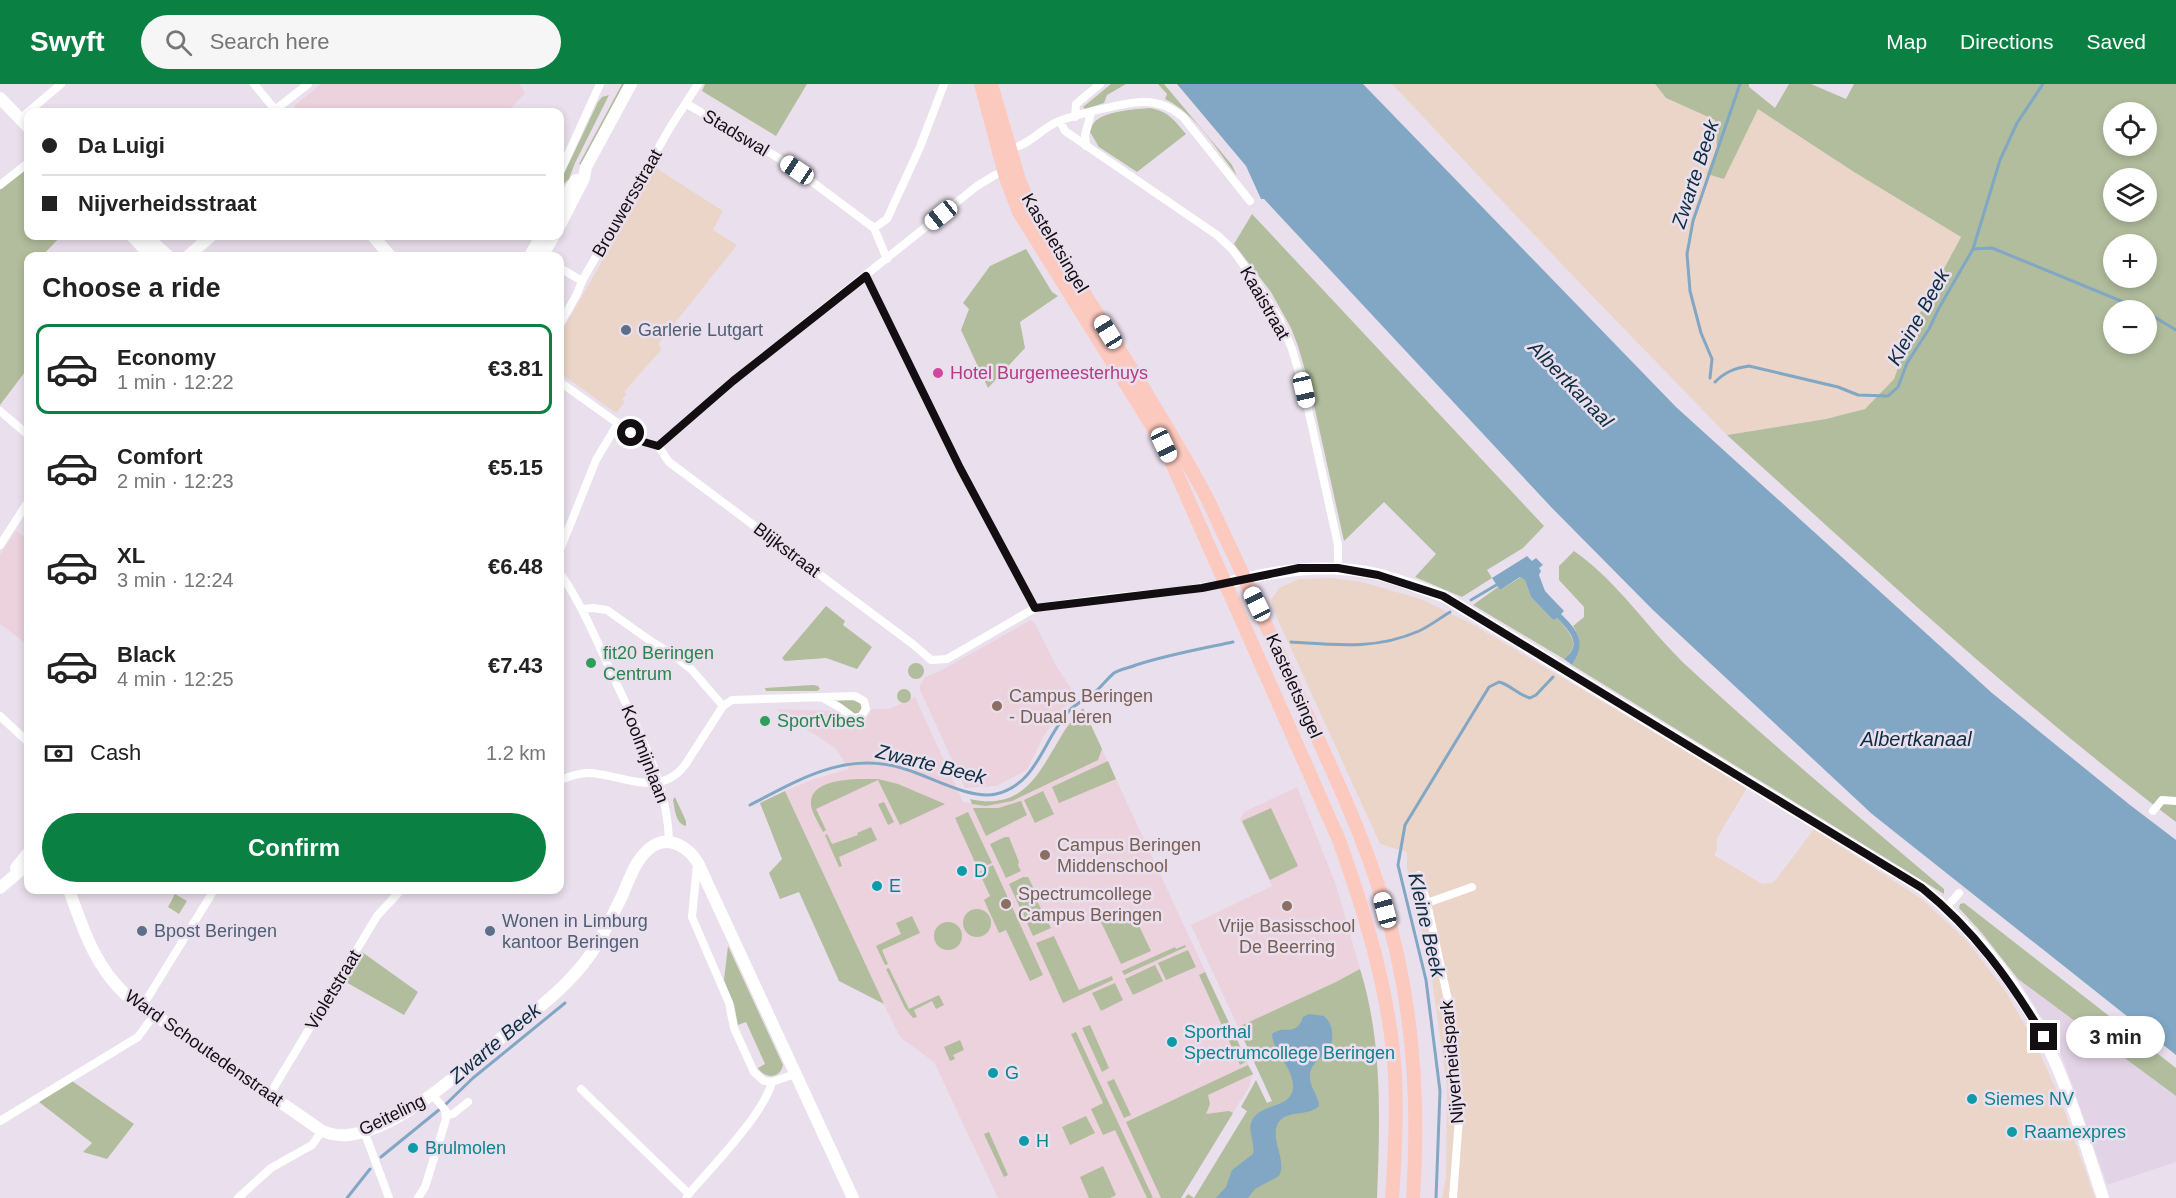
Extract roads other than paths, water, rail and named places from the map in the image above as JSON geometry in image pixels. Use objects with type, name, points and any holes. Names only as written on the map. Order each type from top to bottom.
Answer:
[{"type":"main road","name":"Kasteletsingel","points":[[981,84],[1004,172],[1019,212],[1164,445],[1339,840],[1375,953],[1387,1012],[1395,1074],[1396,1145],[1392,1198]]},
{"type":"main road","name":"Kasteletsingel","points":[[991,84],[1019,180],[1029,203],[1203,489],[1359,832],[1380,891],[1396,948],[1407,1009],[1414,1073],[1417,1145],[1413,1198]]},
{"type":"street","points":[[38,108],[61,84]]},
{"type":"street","points":[[254,84],[274,108]]},
{"type":"street","points":[[280,108],[308,84]]},
{"type":"street","points":[[564,163],[599,84]]},
{"type":"street","points":[[564,209],[584,178],[586,167],[631,84]]},
{"type":"street","name":"Brouwersstraat","points":[[564,317],[582,280],[671,126],[698,84]]},
{"type":"street","points":[[887,259],[874,228],[888,219],[920,147],[944,84]]},
{"type":"street","points":[[1074,117],[1076,104],[1100,84]]},
{"type":"street","points":[[0,98],[24,123]]},
{"type":"street","points":[[1019,146],[1031,142],[1048,127],[1059,121],[1144,101],[1156,103],[1183,117],[1250,201]]},
{"type":"street","name":"Stadswal","points":[[687,104],[787,164],[874,228]]},
{"type":"street","points":[[1086,146],[1085,135],[1091,113]]},
{"type":"street","name":"Kaaistraat","points":[[1059,121],[1065,131],[1217,235],[1232,249],[1280,321],[1292,349],[1304,390],[1338,544],[1338,568]]},
{"type":"street","points":[[0,185],[24,166]]},
{"type":"street","points":[[564,385],[644,442],[658,446],[733,381],[977,186],[1004,172]]},
{"type":"street","points":[[136,240],[147,252]]},
{"type":"street","points":[[150,240],[164,252]]},
{"type":"street","points":[[193,252],[206,240]]},
{"type":"street","points":[[376,240],[387,252]]},
{"type":"street","points":[[539,252],[550,240]]},
{"type":"street","points":[[564,270],[582,280]]},
{"type":"street","points":[[866,276],[960,468],[1035,608],[1180,591],[1299,568],[1338,568],[1378,575],[1443,596],[1896,870],[1947,907],[1991,956],[2044,1037],[2070,1101],[2103,1198]]},
{"type":"street","points":[[0,411],[24,432]]},
{"type":"street","points":[[564,540],[596,460],[618,423]]},
{"type":"street","name":"Blijkstraat","points":[[658,446],[669,462],[931,660],[947,659],[1035,608]]},
{"type":"street","points":[[0,545],[24,508]]},
{"type":"street","name":"Koolmijnlaan","points":[[564,579],[583,609],[660,782],[668,814],[669,842]]},
{"type":"street","points":[[583,609],[607,610],[672,654],[691,669],[723,706]]},
{"type":"street","points":[[564,779],[585,773],[604,775],[634,783],[660,782],[680,772],[723,706],[729,701],[855,696],[864,701],[866,709],[861,716],[854,718],[823,698]]},
{"type":"street","points":[[0,716],[24,738]]},
{"type":"street","points":[[2153,811],[2162,800],[2176,801]]},
{"type":"street","points":[[669,842],[686,849],[698,863],[853,1198]]},
{"type":"street","name":"Geiteling","points":[[322,1131],[338,1135],[364,1131],[402,1113],[432,1094],[545,1003],[572,977],[599,941],[640,857],[658,843],[669,842]]},
{"type":"street","points":[[4,884],[24,858]]},
{"type":"street","points":[[698,863],[692,917],[729,1003],[734,1028],[754,1072],[764,1081],[772,1082],[795,1074]]},
{"type":"street","points":[[4,884],[24,867]]},
{"type":"street","name":"Nijverheidspark","points":[[1419,875],[1448,1000],[1459,1118],[1453,1198]]},
{"type":"street","points":[[1427,903],[1472,887]]},
{"type":"street","points":[[1947,907],[1959,893]]},
{"type":"street","name":"Ward Schoutedenstraat","points":[[71,894],[96,960],[118,988],[322,1131]]},
{"type":"street","points":[[142,1007],[212,894]]},
{"type":"street","name":"Violetstraat","points":[[270,1094],[377,916],[397,894]]},
{"type":"street","points":[[0,1121],[138,1037],[154,1015]]},
{"type":"street","points":[[581,1089],[687,1196],[760,1106],[772,1082]]},
{"type":"street","points":[[432,1094],[446,1114]]},
{"type":"street","points":[[446,1114],[453,1114],[468,1102]]},
{"type":"street","points":[[418,1198],[425,1187],[446,1114]]},
{"type":"street","points":[[238,1198],[272,1167],[312,1145],[322,1131]]},
{"type":"street","points":[[364,1131],[389,1198]]},
{"type":"water","name":"Albertkanaal","points":[[1177,84],[1363,84],[1676,407],[1992,693],[2176,840],[2176,1055],[1872,814],[1653,610],[1552,508],[1264,199],[1261,199],[1246,166]]},
{"type":"water","points":[[1527,556],[1532,561],[1536,558],[1543,565],[1539,568],[1541,571],[1539,575],[1545,591],[1564,611],[1561,614],[1579,637],[1579,650],[1572,665],[1564,659],[1573,648],[1573,638],[1557,618],[1553,620],[1531,597],[1525,580],[1520,577],[1500,590],[1492,578]]},
{"type":"water","points":[[1309,1014],[1324,1016],[1332,1030],[1330,1047],[1315,1063],[1310,1074],[1319,1106],[1313,1110],[1285,1117],[1276,1128],[1281,1163],[1279,1176],[1255,1189],[1248,1198],[1216,1198],[1226,1187],[1232,1170],[1253,1154],[1250,1129],[1253,1119],[1262,1111],[1285,1101],[1292,1092],[1292,1078],[1273,1041],[1272,1034],[1276,1031],[1297,1027],[1303,1017]]},
{"type":"waterway","name":"Zwarte Beek","points":[[1710,378],[1712,359],[1701,333],[1690,291],[1687,254],[1693,221],[1740,84]]},
{"type":"waterway","name":"Kleine Beek","points":[[1715,382],[1730,371],[1749,366],[1838,387],[1858,395],[1888,396],[1898,387],[1907,363],[1929,329],[1973,249],[2000,160],[2017,123],[2043,84]]},
{"type":"waterway","points":[[1973,249],[1992,248],[2119,300]]},
{"type":"waterway","points":[[2157,319],[2176,330]]},
{"type":"waterway","name":"Zwarte Beek","points":[[1471,600],[1498,584]]},
{"type":"waterway","name":"Zwarte Beek","points":[[1291,642],[1356,645],[1387,641],[1419,631],[1450,612]]},
{"type":"waterway","name":"Zwarte Beek","points":[[750,805],[824,770],[863,763],[884,764],[905,769],[974,794],[996,794],[1010,789],[1031,771],[1069,711],[1095,692],[1114,673],[1160,658],[1233,642]]},
{"type":"waterway","name":"Kleine Beek","points":[[1436,1198],[1440,1091],[1426,980],[1398,865],[1405,825],[1489,687],[1499,682],[1530,698],[1536,695],[1553,677]]},
{"type":"waterway","name":"Zwarte Beek","points":[[445,1105],[473,1078],[565,1003]]},
{"type":"waterway","name":"Zwarte Beek","points":[[381,1157],[440,1109]]},
{"type":"waterway","name":"Zwarte Beek","points":[[347,1198],[370,1169]]},
{"type":"place","name":"Garlerie Lutgart","points":[[626,330]]},
{"type":"place","name":"Hotel Burgemeesterhuys","points":[[938,373]]},
{"type":"place","name":"fit20 Beringen Centrum","points":[[591,663]]},
{"type":"place","name":"Campus Beringen - Duaal leren","points":[[997,706]]},
{"type":"place","name":"SportVibes","points":[[765,721]]},
{"type":"place","name":"Campus Beringen Middenschool","points":[[1045,855]]},
{"type":"place","name":"D","points":[[962,871]]},
{"type":"place","name":"E","points":[[877,886]]},
{"type":"place","name":"Spectrumcollege Campus Beringen","points":[[1006,904]]},
{"type":"place","name":"Vrije Basisschool De Beerring","points":[[1287,906]]},
{"type":"place","name":"Bpost Beringen","points":[[142,931]]},
{"type":"place","name":"Wonen in Limburg kantoor Beringen","points":[[490,931]]},
{"type":"place","name":"Sporthal Spectrumcollege Beringen","points":[[1172,1042]]},
{"type":"place","name":"G","points":[[993,1073]]},
{"type":"place","name":"Siemes NV","points":[[1972,1099]]},
{"type":"place","name":"Raamexpres","points":[[2012,1132]]},
{"type":"place","name":"H","points":[[1024,1141]]},
{"type":"place","name":"Brulmolen","points":[[413,1148]]}]
